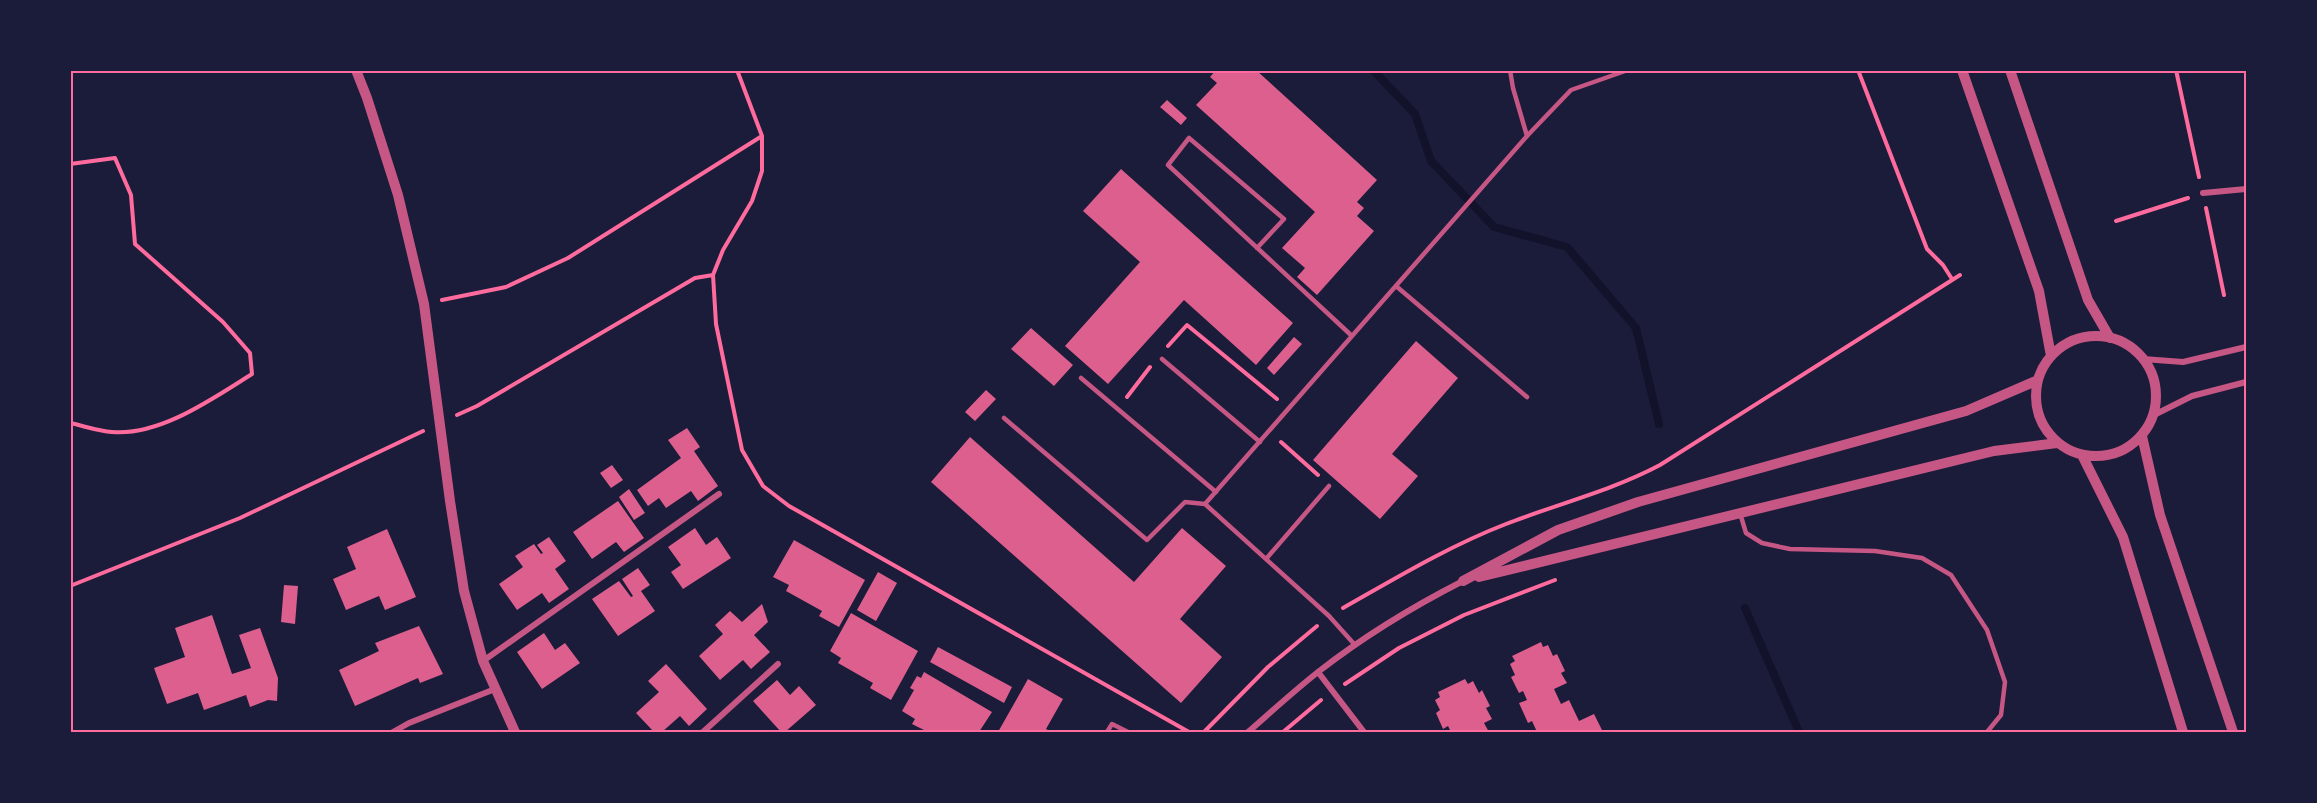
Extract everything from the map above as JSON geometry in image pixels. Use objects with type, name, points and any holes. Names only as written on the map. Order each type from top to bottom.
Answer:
[{"type":"street","points":[[356,70],[398,195],[424,304],[464,591],[483,661],[515,732]]},
{"type":"street","points":[[1962,70],[2039,291],[2051,356]]},
{"type":"street","points":[[2010,70],[2088,300],[2110,338]]},
{"type":"street","points":[[2203,193],[2247,189]]},
{"type":"street","points":[[2094,336],[2110,338],[2129,346],[2143,359],[2151,372],[2156,386],[2154,415],[2142,436],[2129,447],[2115,454],[2098,457],[2082,455],[2057,443],[2046,430],[2038,414],[2036,397],[2038,380],[2051,356],[2064,346],[2078,339],[2094,336]]},
{"type":"street","points":[[2143,359],[2183,362],[2247,347]]},
{"type":"street","points":[[1248,732],[1318,672],[1355,645],[1419,604],[1558,530],[1628,506],[1966,411],[2038,380]]},
{"type":"street","points":[[2154,415],[2192,396],[2247,382]]},
{"type":"street","points":[[2142,436],[2160,515],[2233,732]]},
{"type":"street","points":[[1463,581],[1994,451],[2057,443]]},
{"type":"street","points":[[2082,455],[2123,537],[2183,732]]},
{"type":"street","points":[[483,661],[719,495]]},
{"type":"street","points":[[703,732],[778,664]]},
{"type":"street","points":[[1318,672],[1364,732]]},
{"type":"street","points":[[393,732],[495,689]]},
{"type":"lane","points":[[1510,70],[1527,136]]},
{"type":"lane","points":[[1205,504],[1527,136],[1571,90],[1628,70]]},
{"type":"lane","points":[[1257,248],[1284,219],[1189,138],[1168,165],[1257,248],[1352,336]]},
{"type":"lane","points":[[1396,286],[1527,396]]},
{"type":"lane","points":[[1162,359],[1260,441]]},
{"type":"lane","points":[[1081,378],[1216,492]]},
{"type":"lane","points":[[1004,418],[1147,540],[1185,502],[1205,504],[1329,616],[1355,645]]},
{"type":"lane","points":[[1266,559],[1329,486]]},
{"type":"lane","points":[[1740,513],[1746,533],[1762,543],[1790,549],[1875,551],[1923,558],[1951,575],[1987,630],[2005,682],[2001,715],[1987,732]]},
{"type":"lane","points":[[1107,732],[1112,724],[1128,732]]},
{"type":"path","points":[[736,70],[762,136],[762,171],[753,201],[723,250],[713,275],[716,324],[742,450],[763,486],[789,506],[1189,732]]},
{"type":"path","points":[[1858,70],[1927,249],[1952,279]]},
{"type":"path","points":[[2176,70],[2224,295]]},
{"type":"path","points":[[424,304],[507,286],[568,258],[762,136]]},
{"type":"path","points":[[70,164],[115,158],[131,195],[135,244],[223,322],[250,353],[252,374],[159,426],[112,432],[70,423]]},
{"type":"path","points":[[2116,221],[2203,193]]},
{"type":"path","points":[[455,416],[477,406],[695,278],[713,275]]},
{"type":"path","points":[[1204,732],[1268,667],[1329,616],[1443,552],[1506,524],[1631,480],[1660,465],[1960,275]]},
{"type":"path","points":[[70,586],[240,518],[434,426]]},
{"type":"path","points":[[1269,432],[1329,486]]},
{"type":"path","points":[[1283,732],[1333,692],[1399,648],[1464,615],[1563,578]]},
{"type":"building","points":[[1216,70],[1256,70],[1377,180],[1357,202],[1364,208],[1357,216],[1374,231],[1317,295],[1297,277],[1305,268],[1282,248],[1315,212],[1196,105],[1217,83],[1210,77]]},
{"type":"building","points":[[1167,100],[1187,118],[1181,125],[1160,107]]},
{"type":"building","points":[[1121,169],[1293,323],[1256,365],[1184,300],[1108,384],[1065,346],[1140,262],[1083,211]]},
{"type":"building","points":[[1031,328],[1073,365],[1054,386],[1011,349]]},
{"type":"building","points":[[1294,337],[1302,344],[1274,375],[1267,368]]},
{"type":"building","points":[[1416,341],[1458,378],[1392,454],[1418,476],[1380,519],[1313,460]]},
{"type":"building","points":[[986,390],[996,399],[975,421],[965,412]]},
{"type":"building","points":[[687,428],[700,447],[694,451],[718,486],[698,501],[691,491],[666,508],[659,498],[648,506],[637,490],[681,458],[668,440]]},
{"type":"building","points":[[970,437],[1134,582],[1182,528],[1226,566],[1180,619],[1222,657],[1181,703],[931,482]]},
{"type":"building","points":[[612,465],[623,480],[611,488],[600,473]]},
{"type":"building","points":[[629,489],[645,513],[634,520],[619,497]]},
{"type":"building","points":[[618,501],[644,538],[624,552],[616,542],[592,559],[573,532]]},
{"type":"building","points":[[695,528],[706,545],[717,537],[731,558],[683,589],[671,572],[681,565],[668,547]]},
{"type":"building","points":[[387,529],[416,597],[385,610],[379,596],[346,610],[333,579],[356,569],[347,547]]},
{"type":"building","points":[[549,537],[566,561],[555,569],[569,589],[549,603],[542,593],[517,610],[499,584],[523,567],[515,556],[534,544],[541,554],[543,553],[537,545]]},
{"type":"building","points":[[794,540],[865,580],[839,627],[819,616],[822,611],[786,591],[789,585],[773,577]]},
{"type":"building","points":[[638,568],[650,585],[641,591],[655,611],[618,636],[592,599],[619,581],[631,597],[633,596],[622,579]]},
{"type":"building","points":[[878,572],[897,583],[876,621],[857,610]]},
{"type":"building","points":[[284,585],[298,586],[295,624],[281,622]]},
{"type":"building","points":[[762,604],[768,622],[754,635],[770,652],[751,669],[743,660],[720,680],[699,656],[723,634],[715,625],[730,611],[742,622]]},
{"type":"building","points":[[851,613],[918,651],[891,700],[870,688],[873,683],[838,663],[841,658],[830,651]]},
{"type":"building","points":[[212,615],[232,674],[251,668],[239,635],[260,628],[278,678],[277,701],[268,700],[250,707],[246,695],[204,710],[198,693],[167,704],[154,668],[185,657],[175,628]]},
{"type":"building","points":[[419,626],[443,674],[420,683],[418,678],[355,706],[339,670],[379,651],[375,643]]},
{"type":"building","points":[[544,633],[555,650],[565,643],[580,663],[542,689],[517,652]]},
{"type":"building","points":[[1541,642],[1543,647],[1548,645],[1553,656],[1557,654],[1565,671],[1561,673],[1567,683],[1554,689],[1561,704],[1569,700],[1579,721],[1594,714],[1603,732],[1537,732],[1532,721],[1528,723],[1519,703],[1527,700],[1523,691],[1519,693],[1511,677],[1515,675],[1510,664],[1515,661],[1512,656]]},
{"type":"building","points":[[938,647],[1012,687],[1004,703],[930,662]]},
{"type":"building","points":[[666,664],[707,709],[689,726],[680,716],[662,732],[654,732],[636,713],[659,692],[648,681]]},
{"type":"building","points":[[924,672],[992,712],[979,732],[928,732],[912,724],[915,719],[902,711],[914,690],[910,688],[917,676],[921,678]]},
{"type":"building","points":[[1028,679],[1063,699],[1046,729],[1052,732],[998,732]]},
{"type":"building","points":[[1465,679],[1468,684],[1473,681],[1479,693],[1482,690],[1490,706],[1486,708],[1492,719],[1484,723],[1489,732],[1451,732],[1448,726],[1443,729],[1436,713],[1440,710],[1435,700],[1440,697],[1438,692]]},
{"type":"building","points":[[777,680],[790,695],[799,686],[816,705],[785,732],[781,732],[753,701]]},
{"type":"waterway","points":[[1373,70],[1415,114],[1431,161],[1494,227],[1567,247],[1636,328],[1659,424]]},
{"type":"waterway","points":[[1745,608],[1799,732]]}]
